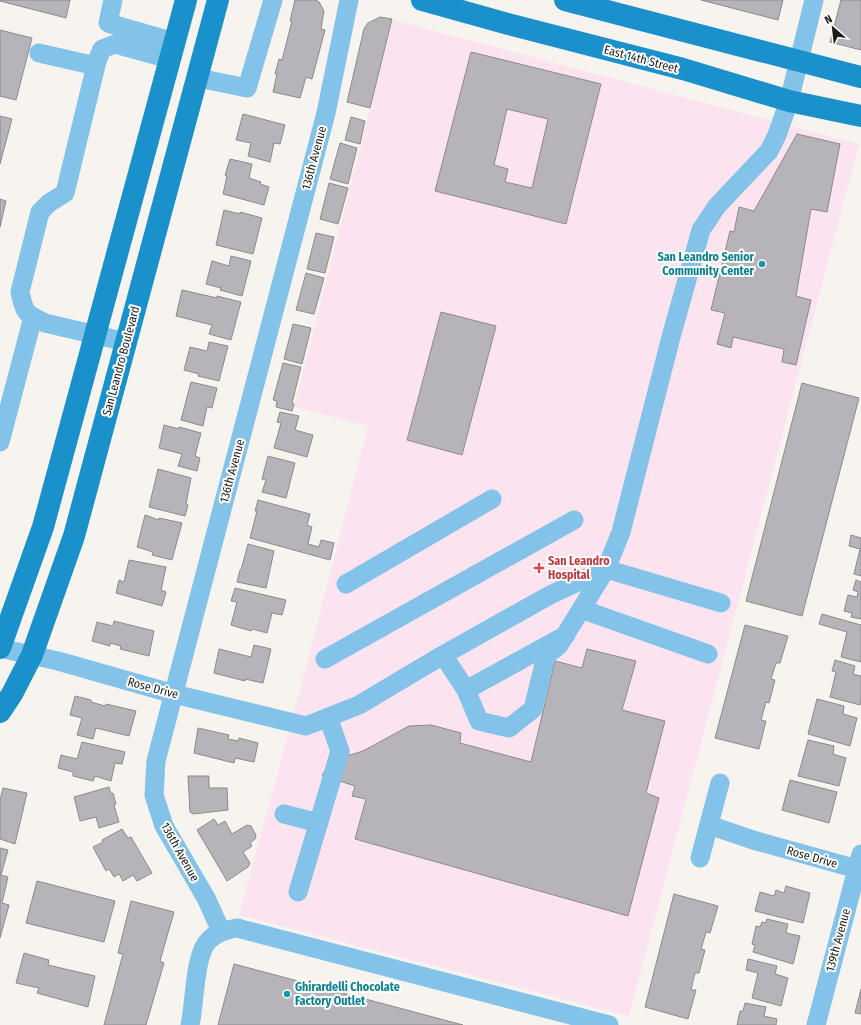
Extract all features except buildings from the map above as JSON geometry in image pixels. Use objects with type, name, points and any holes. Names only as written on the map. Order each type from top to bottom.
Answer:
[{"type":"main road","name":"San Leandro Boulevard","points":[[0,712],[12,694],[32,655],[74,536],[218,0]]},
{"type":"main road","name":"East 14th Street","points":[[422,0],[683,69],[789,101],[861,116]]},
{"type":"main road","points":[[565,0],[861,77]]},
{"type":"main road","points":[[0,648],[43,527],[172,50],[182,3]]},
{"type":"street","points":[[113,0],[108,23],[172,50]]},
{"type":"street","points":[[198,78],[247,88],[273,0]]},
{"type":"street","name":"136th Avenue","points":[[221,932],[206,898],[164,826],[154,795],[156,761],[326,112],[349,0]]},
{"type":"street","points":[[443,655],[466,690],[479,721],[509,728],[534,709],[546,656],[559,645],[566,635],[606,569],[621,532],[671,337],[701,230],[717,206],[769,151],[777,135],[789,101],[800,61],[814,0]]},
{"type":"street","points":[[126,342],[51,324],[28,315],[23,305],[20,292],[40,212],[49,203],[65,192],[96,66],[102,49],[115,44],[172,50]]},
{"type":"street","points":[[39,53],[96,66]]},
{"type":"street","points":[[0,442],[33,317]]},
{"type":"street","points":[[346,584],[492,499]]},
{"type":"street","points":[[325,659],[574,520]]},
{"type":"street","points":[[298,892],[340,751],[328,717],[359,705],[443,655],[550,595],[606,569],[721,603]]},
{"type":"street","points":[[581,609],[708,654]]},
{"type":"street","points":[[466,690],[566,635]]},
{"type":"street","name":"Rose Drive","points":[[0,648],[32,655],[174,694],[306,726],[328,717]]},
{"type":"street","points":[[700,858],[720,783]]},
{"type":"street","points":[[284,814],[319,823]]},
{"type":"street","name":"Rose Drive","points":[[709,825],[762,842],[860,865]]},
{"type":"street","name":"139th Avenue","points":[[816,1025],[860,865]]},
{"type":"street","points":[[190,1025],[200,958],[207,941],[221,932],[237,928],[609,1025]]},
{"type":"shaded area","name":"San Leandro Hospital","points":[[393,20],[859,144],[629,1016],[239,915],[295,709],[368,426],[294,407]]},
{"type":"place","name":"San Leandro Senior Community Center","points":[[762,264]]},
{"type":"place","name":"San Leandro Hospital","points":[[539,568]]},
{"type":"place","name":"Ghirardelli Chocolate Factory Outlet","points":[[287,994]]}]
